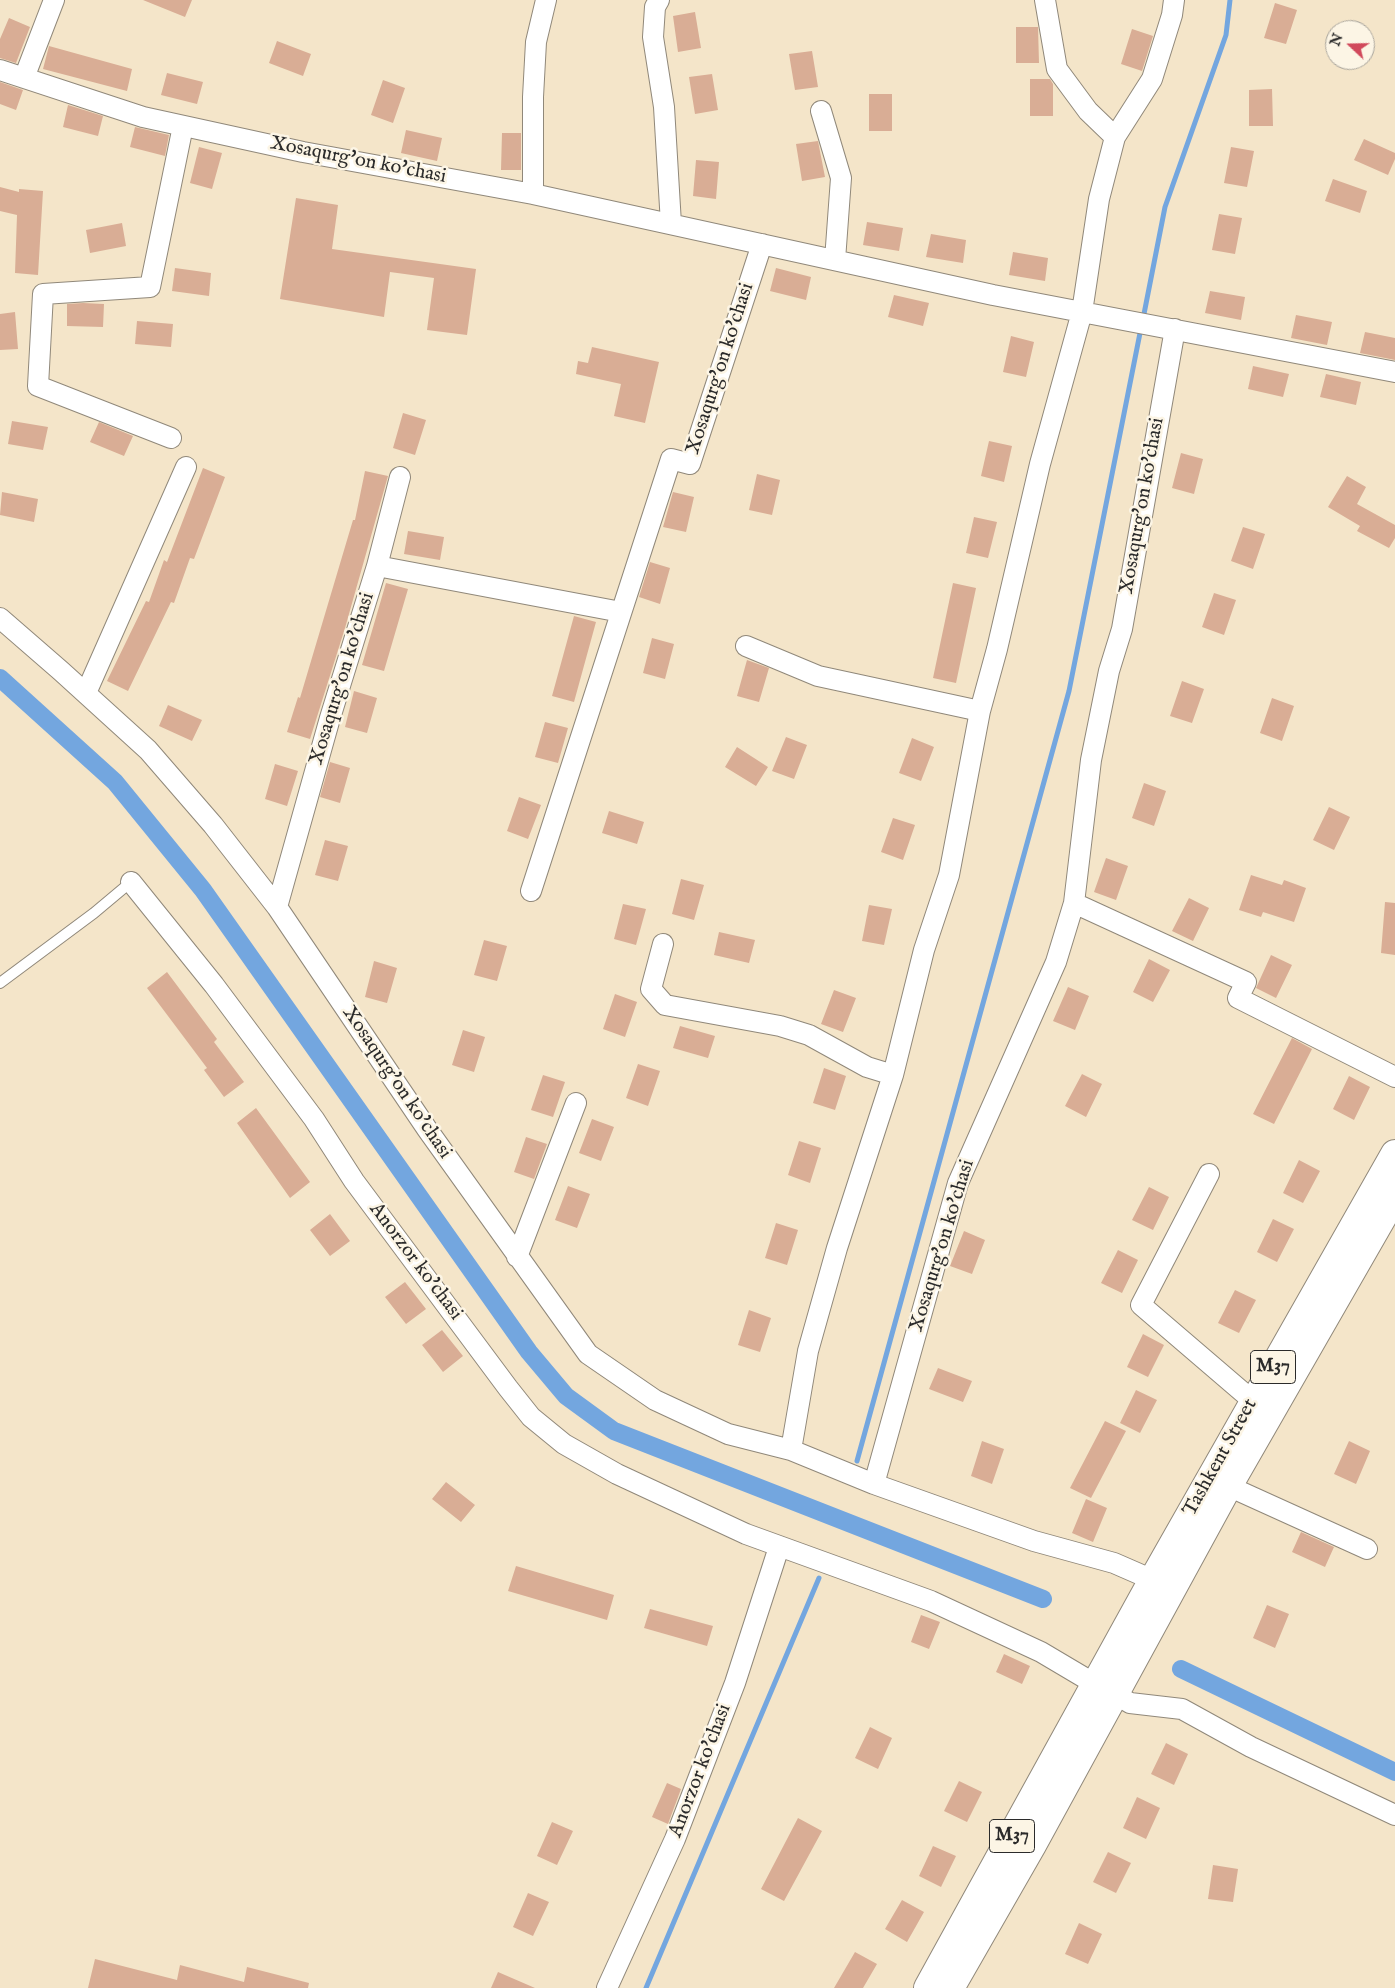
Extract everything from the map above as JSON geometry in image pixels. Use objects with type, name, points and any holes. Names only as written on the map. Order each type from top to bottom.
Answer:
[{"type":"highway","name":"Tashkent Street","points":[[1162,1585],[1228,1486],[1390,1188],[1395,1154]]},
{"type":"highway","name":"Tashkent Street","points":[[1162,1585],[1254,1401],[1390,1188]]},
{"type":"highway","name":"M37","points":[[928,1988],[1105,1689],[1162,1585]]},
{"type":"highway","name":"M37","points":[[950,1988],[1032,1846],[1105,1689]]},
{"type":"street","points":[[24,78],[54,0]]},
{"type":"street","points":[[533,194],[536,42],[546,0]]},
{"type":"street","points":[[659,0],[655,7],[653,37],[664,107],[671,224]]},
{"type":"street","points":[[1045,0],[1057,69],[1088,111],[1115,137]]},
{"type":"street","points":[[791,1450],[808,1350],[837,1248],[893,1075],[924,950],[949,875],[980,711],[997,649],[1040,464],[1082,312],[1098,199],[1115,137],[1152,79],[1172,15],[1174,0]]},
{"type":"street","name":"Xosaqurg'on ko'chasi","points":[[0,70],[144,117],[183,126],[303,152],[533,194],[1082,312],[1175,329],[1122,629],[1109,671],[1091,760],[1074,903],[1056,962],[958,1183],[874,1484]]},
{"type":"street","points":[[821,111],[841,178],[835,260]]},
{"type":"street","points":[[171,438],[38,386],[38,377],[42,294],[150,287],[183,126]]},
{"type":"street","name":"Xosaqurg'on ko'chasi","points":[[531,891],[671,459],[690,464],[762,244]]},
{"type":"street","points":[[1175,329],[1395,372]]},
{"type":"street","points":[[86,693],[186,467]]},
{"type":"street","name":"Xosaqurg'on ko'chasi","points":[[277,907],[330,718],[377,566],[400,477]]},
{"type":"street","name":"Xosaqurg'on ko'chasi","points":[[377,566],[621,612]]},
{"type":"street","name":"Xosaqurg'on ko'chasi","points":[[0,618],[148,750],[213,825],[277,907],[517,1257],[588,1354],[655,1400],[728,1434],[791,1450],[874,1484],[1034,1541],[1114,1563],[1162,1585]]},
{"type":"street","points":[[746,646],[818,676],[980,711]]},
{"type":"street","name":"Anorzor ko'chasi","points":[[131,882],[214,985],[308,1111],[354,1181],[531,1416],[564,1444],[617,1474],[779,1547],[931,1601],[1041,1652],[1130,1703],[1182,1709],[1251,1747],[1395,1815]]},
{"type":"street","points":[[1074,903],[1246,982],[1238,998],[1395,1077]]},
{"type":"street","points":[[664,944],[651,989],[665,1005],[780,1026],[810,1035],[867,1067],[893,1075]]},
{"type":"street","points":[[517,1257],[576,1103]]},
{"type":"street","points":[[1209,1174],[1141,1305],[1254,1401]]},
{"type":"street","points":[[1228,1486],[1367,1549]]},
{"type":"street","name":"Anorzor ko'chasi","points":[[607,1988],[675,1839],[735,1683],[779,1547]]},
{"type":"lane","points":[[0,983],[94,913],[131,882]]},
{"type":"building","points":[[143,0],[192,0],[185,17]]},
{"type":"building","points":[[1275,3],[1297,10],[1286,44],[1264,38]]},
{"type":"building","points":[[695,12],[701,48],[678,52],[673,16]]},
{"type":"building","points":[[9,18],[30,27],[16,63],[0,58],[0,39]]},
{"type":"building","points":[[1016,27],[1038,27],[1039,63],[1016,63]]},
{"type":"building","points":[[1132,29],[1153,36],[1142,71],[1121,64]]},
{"type":"building","points":[[277,41],[311,54],[303,76],[269,63]]},
{"type":"building","points":[[49,46],[132,69],[127,91],[43,69]]},
{"type":"building","points":[[812,51],[818,87],[795,90],[789,54]]},
{"type":"building","points":[[167,73],[203,82],[197,104],[161,95]]},
{"type":"building","points":[[712,74],[718,110],[695,114],[689,77]]},
{"type":"building","points":[[1030,79],[1050,79],[1053,84],[1053,116],[1030,116]]},
{"type":"building","points":[[383,80],[405,88],[393,123],[371,115]]},
{"type":"building","points":[[0,82],[23,90],[16,110],[0,104]]},
{"type":"building","points":[[1272,89],[1273,126],[1249,126],[1249,90]]},
{"type":"building","points":[[869,94],[892,94],[892,131],[869,131]]},
{"type":"building","points":[[68,105],[103,116],[98,136],[63,127]]},
{"type":"building","points":[[135,127],[169,135],[165,156],[130,147]]},
{"type":"building","points":[[406,130],[442,138],[437,161],[401,153]]},
{"type":"building","points":[[502,133],[521,133],[521,170],[501,170]]},
{"type":"building","points":[[1364,139],[1395,153],[1395,159],[1388,175],[1354,160]]},
{"type":"building","points":[[818,141],[825,177],[802,181],[796,144]]},
{"type":"building","points":[[199,147],[222,153],[212,189],[190,183]]},
{"type":"building","points":[[1231,147],[1254,151],[1247,187],[1224,183]]},
{"type":"building","points":[[696,160],[719,162],[716,199],[693,196]]},
{"type":"building","points":[[1333,179],[1367,191],[1360,213],[1325,201]]},
{"type":"building","points":[[0,187],[19,192],[19,189],[43,191],[38,275],[15,273],[17,215],[0,211]]},
{"type":"building","points":[[296,198],[338,205],[332,249],[476,269],[467,335],[427,330],[434,278],[390,272],[384,317],[280,299]]},
{"type":"building","points":[[1219,214],[1242,218],[1235,254],[1212,250]]},
{"type":"building","points":[[867,222],[903,228],[899,251],[863,245]]},
{"type":"building","points":[[122,223],[126,246],[90,253],[86,230]]},
{"type":"building","points":[[931,234],[966,240],[963,263],[926,257]]},
{"type":"building","points":[[1013,252],[1048,258],[1045,281],[1009,275]]},
{"type":"building","points":[[175,268],[211,273],[209,296],[172,291]]},
{"type":"building","points":[[776,268],[811,277],[806,300],[770,291]]},
{"type":"building","points":[[1210,291],[1245,297],[1241,320],[1205,313]]},
{"type":"building","points":[[894,295],[929,303],[923,326],[888,317]]},
{"type":"building","points":[[67,304],[104,304],[103,327],[67,326]]},
{"type":"building","points":[[15,312],[18,349],[0,350],[0,314]]},
{"type":"building","points":[[1296,315],[1332,322],[1327,345],[1291,338]]},
{"type":"building","points":[[137,321],[173,324],[171,347],[135,344]]},
{"type":"building","points":[[1365,332],[1395,338],[1395,360],[1360,353]]},
{"type":"building","points":[[1011,336],[1034,342],[1026,377],[1003,372]]},
{"type":"building","points":[[592,347],[659,362],[645,423],[614,416],[621,384],[576,374],[578,361],[588,363]]},
{"type":"building","points":[[1253,366],[1289,374],[1283,397],[1248,389]]},
{"type":"building","points":[[1326,374],[1361,382],[1356,405],[1320,397]]},
{"type":"building","points":[[403,413],[426,420],[415,455],[393,448]]},
{"type":"building","points":[[12,421],[48,427],[43,450],[8,444]]},
{"type":"building","points":[[99,422],[133,436],[124,456],[90,442]]},
{"type":"building","points":[[989,441],[1012,446],[1004,482],[981,476]]},
{"type":"building","points":[[1181,453],[1203,459],[1194,494],[1172,488]]},
{"type":"building","points":[[203,468],[225,477],[194,559],[190,558],[174,603],[171,602],[128,691],[107,681],[146,601],[149,602],[164,560],[167,562]]},
{"type":"building","points":[[365,471],[388,476],[345,628],[310,739],[287,732],[298,697],[300,698],[353,520],[355,520]]},
{"type":"building","points":[[757,474],[780,480],[772,515],[749,510]]},
{"type":"building","points":[[1347,476],[1366,487],[1357,504],[1395,525],[1395,538],[1389,548],[1357,531],[1360,526],[1328,507]]},
{"type":"building","points":[[2,492],[38,499],[34,522],[0,515]]},
{"type":"building","points":[[673,492],[694,497],[686,532],[663,527]]},
{"type":"building","points":[[974,517],[997,522],[988,558],[966,553]]},
{"type":"building","points":[[1243,527],[1265,534],[1253,569],[1231,561]]},
{"type":"building","points":[[408,531],[444,537],[440,560],[404,554]]},
{"type":"building","points":[[650,562],[670,568],[660,604],[639,597]]},
{"type":"building","points":[[386,583],[408,589],[384,671],[362,665]]},
{"type":"building","points":[[953,583],[976,588],[956,683],[933,678]]},
{"type":"building","points":[[1214,593],[1236,600],[1224,635],[1202,627]]},
{"type":"building","points":[[574,616],[596,622],[574,702],[552,696]]},
{"type":"building","points":[[652,638],[674,644],[665,679],[643,673]]},
{"type":"building","points":[[747,660],[769,668],[759,702],[737,696]]},
{"type":"building","points":[[1182,681],[1204,689],[1192,723],[1170,716]]},
{"type":"building","points":[[354,691],[377,698],[367,733],[345,727]]},
{"type":"building","points":[[1272,698],[1294,706],[1282,741],[1260,733]]},
{"type":"building","points":[[168,705],[202,720],[192,741],[159,726]]},
{"type":"building","points":[[545,722],[568,728],[558,763],[535,757]]},
{"type":"building","points":[[786,737],[807,745],[794,779],[772,771]]},
{"type":"building","points":[[912,738],[934,747],[921,781],[899,773]]},
{"type":"building","points":[[737,747],[768,767],[756,786],[725,767]]},
{"type":"building","points":[[330,762],[350,768],[340,803],[320,797]]},
{"type":"building","points":[[275,764],[298,771],[287,806],[265,799]]},
{"type":"building","points":[[1144,783],[1166,791],[1154,826],[1132,818]]},
{"type":"building","points":[[519,797],[541,805],[528,839],[507,831]]},
{"type":"building","points":[[1329,807],[1350,817],[1334,850],[1313,840]]},
{"type":"building","points":[[609,811],[644,822],[637,844],[602,833]]},
{"type":"building","points":[[893,818],[915,825],[903,860],[881,852]]},
{"type":"building","points":[[325,840],[348,846],[338,881],[315,875]]},
{"type":"building","points":[[1106,858],[1128,866],[1116,900],[1094,892]]},
{"type":"building","points":[[1251,875],[1282,885],[1284,880],[1306,888],[1294,922],[1263,912],[1261,917],[1239,910]]},
{"type":"building","points":[[681,879],[704,885],[694,920],[672,914]]},
{"type":"building","points":[[1189,898],[1209,908],[1193,941],[1172,931]]},
{"type":"building","points":[[1385,902],[1395,903],[1395,955],[1381,953]]},
{"type":"building","points":[[623,904],[646,909],[636,945],[614,939]]},
{"type":"building","points":[[869,905],[892,909],[884,945],[862,941]]},
{"type":"building","points":[[719,932],[755,940],[749,963],[714,955]]},
{"type":"building","points":[[484,940],[507,946],[497,981],[474,975]]},
{"type":"building","points":[[1271,955],[1292,965],[1276,998],[1256,988]]},
{"type":"building","points":[[1149,959],[1170,970],[1153,1002],[1133,992]]},
{"type":"building","points":[[374,961],[397,968],[387,1003],[365,997]]},
{"type":"building","points":[[167,972],[217,1039],[214,1042],[244,1082],[224,1097],[204,1070],[207,1068],[147,988]]},
{"type":"building","points":[[1068,987],[1089,996],[1075,1030],[1053,1021]]},
{"type":"building","points":[[834,990],[856,998],[843,1032],[821,1024]]},
{"type":"building","points":[[615,994],[637,1002],[625,1037],[603,1029]]},
{"type":"building","points":[[680,1026],[715,1036],[708,1058],[673,1048]]},
{"type":"building","points":[[463,1030],[485,1037],[474,1072],[452,1065]]},
{"type":"building","points":[[1292,1038],[1312,1049],[1274,1124],[1253,1114]]},
{"type":"building","points":[[638,1064],[660,1071],[648,1106],[626,1098]]},
{"type":"building","points":[[824,1068],[846,1076],[835,1110],[813,1103]]},
{"type":"building","points":[[1082,1074],[1102,1084],[1086,1117],[1065,1106]]},
{"type":"building","points":[[543,1075],[565,1082],[553,1117],[531,1110]]},
{"type":"building","points":[[1349,1076],[1370,1087],[1354,1120],[1333,1109]]},
{"type":"building","points":[[256,1108],[310,1182],[290,1198],[237,1123]]},
{"type":"building","points":[[592,1119],[614,1127],[601,1161],[579,1153]]},
{"type":"building","points":[[526,1137],[547,1144],[534,1179],[514,1172]]},
{"type":"building","points":[[799,1141],[821,1148],[810,1183],[788,1175]]},
{"type":"building","points":[[1299,1160],[1320,1171],[1303,1203],[1283,1193]]},
{"type":"building","points":[[568,1186],[590,1194],[577,1228],[555,1220]]},
{"type":"building","points":[[1149,1187],[1169,1197],[1153,1230],[1132,1220]]},
{"type":"building","points":[[330,1214],[350,1241],[330,1256],[310,1230]]},
{"type":"building","points":[[1273,1219],[1294,1229],[1277,1262],[1257,1252]]},
{"type":"building","points":[[776,1223],[798,1230],[787,1265],[765,1258]]},
{"type":"building","points":[[964,1231],[985,1240],[972,1274],[950,1266]]},
{"type":"building","points":[[1118,1250],[1138,1260],[1122,1293],[1101,1283]]},
{"type":"building","points":[[405,1282],[426,1309],[406,1324],[385,1297]]},
{"type":"building","points":[[1235,1290],[1256,1300],[1239,1333],[1218,1323]]},
{"type":"building","points":[[749,1310],[771,1318],[760,1352],[738,1345]]},
{"type":"building","points":[[442,1330],[463,1356],[443,1372],[422,1345]]},
{"type":"building","points":[[1143,1334],[1164,1345],[1148,1377],[1127,1367]]},
{"type":"building","points":[[938,1368],[972,1381],[963,1402],[929,1389]]},
{"type":"building","points":[[1136,1390],[1157,1400],[1140,1433],[1120,1423]]},
{"type":"building","points":[[1105,1421],[1126,1431],[1091,1498],[1070,1488]]},
{"type":"building","points":[[982,1441],[1004,1449],[992,1484],[971,1476]]},
{"type":"building","points":[[1349,1441],[1370,1451],[1356,1484],[1334,1474]]},
{"type":"building","points":[[446,1482],[475,1505],[461,1522],[432,1499]]},
{"type":"building","points":[[1086,1499],[1107,1508],[1093,1542],[1072,1533]]},
{"type":"building","points":[[1301,1532],[1334,1547],[1325,1567],[1292,1552]]},
{"type":"building","points":[[516,1566],[614,1595],[607,1620],[508,1591]]},
{"type":"building","points":[[1267,1605],[1289,1614],[1275,1648],[1253,1638]]},
{"type":"building","points":[[650,1609],[713,1626],[707,1646],[644,1628]]},
{"type":"building","points":[[921,1615],[940,1622],[929,1649],[911,1642]]},
{"type":"building","points":[[1004,1654],[1030,1666],[1022,1684],[996,1672]]},
{"type":"building","points":[[870,1727],[892,1738],[878,1769],[855,1758]]},
{"type":"building","points":[[1166,1743],[1188,1754],[1174,1785],[1151,1774]]},
{"type":"building","points":[[959,1781],[982,1792],[967,1822],[944,1811]]},
{"type":"building","points":[[667,1783],[681,1789],[668,1824],[652,1817]]},
{"type":"building","points":[[1137,1797],[1160,1808],[1146,1839],[1123,1828]]},
{"type":"building","points":[[798,1818],[822,1831],[784,1901],[761,1889]]},
{"type":"building","points":[[552,1822],[573,1831],[557,1865],[537,1856]]},
{"type":"building","points":[[933,1846],[956,1856],[941,1887],[919,1876]]},
{"type":"building","points":[[1108,1852],[1131,1863],[1116,1893],[1093,1882]]},
{"type":"building","points":[[1213,1865],[1238,1869],[1233,1902],[1208,1899]]},
{"type":"building","points":[[528,1893],[549,1902],[533,1936],[513,1927]]},
{"type":"building","points":[[902,1900],[924,1912],[907,1942],[885,1929]]},
{"type":"building","points":[[1079,1923],[1102,1934],[1088,1964],[1065,1954]]},
{"type":"building","points":[[855,1952],[877,1964],[863,1988],[834,1988]]},
{"type":"building","points":[[95,1959],[177,1980],[180,1965],[244,1982],[247,1967],[309,1983],[308,1988],[88,1988]]},
{"type":"building","points":[[498,1972],[535,1988],[491,1988]]},
{"type":"waterway","points":[[1143,319],[1165,207],[1226,35],[1230,0]]},
{"type":"waterway","points":[[857,1461],[1069,691],[1141,328]]},
{"type":"waterway","points":[[0,678],[115,782],[203,890],[529,1352],[566,1396],[614,1431],[1043,1599]]},
{"type":"waterway","points":[[646,1988],[819,1578]]},
{"type":"waterway","points":[[1181,1669],[1395,1772]]}]
